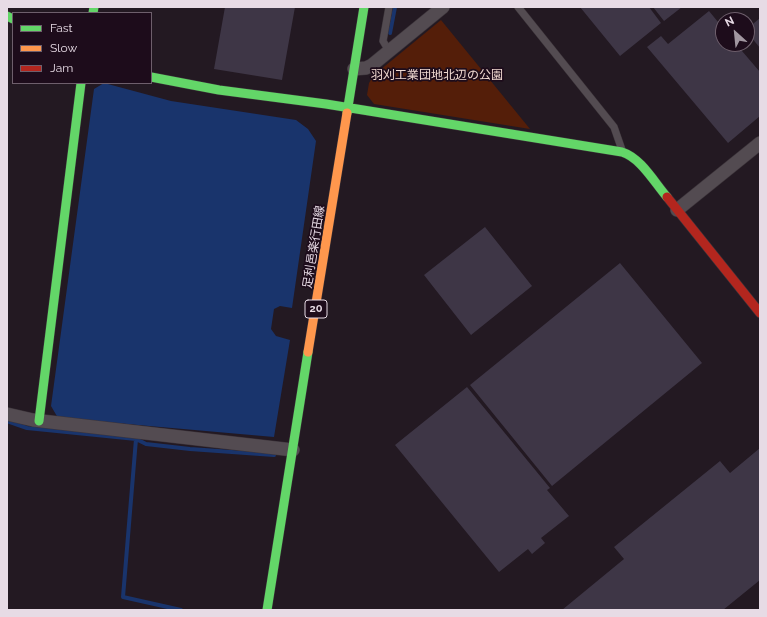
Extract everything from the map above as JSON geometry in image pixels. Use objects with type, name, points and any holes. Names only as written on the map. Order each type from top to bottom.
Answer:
[{"type":"street","name":"足利邑楽行田線","points":[[267,610],[349,108],[364,7]]},
{"type":"street","points":[[354,69],[366,68],[372,65],[443,7]]},
{"type":"street","points":[[152,77],[219,90],[349,108],[622,152],[631,155],[760,313]]},
{"type":"street","points":[[39,421],[81,84]]},
{"type":"street","points":[[677,210],[760,143]]},
{"type":"street","points":[[7,414],[39,421],[293,450]]},
{"type":"lane","points":[[389,7],[383,41],[389,51]]},
{"type":"lane","points":[[518,7],[614,127],[622,152]]},
{"type":"lane","points":[[355,15],[359,38]]},
{"type":"green space","name":"羽刈工業団地北辺の公園","points":[[441,20],[530,129],[374,104],[367,95],[369,83],[374,75]]},
{"type":"water","points":[[102,84],[108,84],[171,101],[296,120],[308,129],[316,141],[292,308],[280,306],[274,309],[271,329],[276,336],[290,340],[274,437],[58,418],[51,406],[94,89]]},
{"type":"building","points":[[225,7],[295,7],[282,80],[214,69]]},
{"type":"building","points":[[580,7],[649,7],[661,23],[620,56]]},
{"type":"building","points":[[653,7],[682,7],[664,21]]},
{"type":"building","points":[[709,11],[715,18],[715,52],[743,52],[760,72],[760,116],[728,143],[647,47],[661,36],[668,44]]},
{"type":"building","points":[[760,18],[760,48],[755,42],[755,22]]},
{"type":"building","points":[[485,227],[532,286],[471,335],[424,275]]},
{"type":"building","points":[[620,263],[702,363],[552,486],[470,385]]},
{"type":"building","points":[[467,387],[550,488],[547,490],[569,516],[541,538],[545,543],[532,554],[528,549],[499,572],[395,445]]},
{"type":"building","points":[[760,448],[760,580],[723,610],[562,610],[624,559],[614,547],[720,461],[730,473]]},
{"type":"waterway","points":[[390,33],[395,7]]},
{"type":"waterway","points":[[7,421],[27,428],[136,439],[146,444],[190,449],[274,455]]},
{"type":"waterway","points":[[136,439],[123,597],[181,610]]},
{"type":"traffic: fast","points":[[93,12],[94,7]]},
{"type":"traffic: fast","points":[[347,113],[364,7]]},
{"type":"traffic: fast","points":[[7,16],[12,18]]},
{"type":"traffic: fast","points":[[152,77],[219,90],[326,104],[622,152],[635,159],[647,171],[667,197]]},
{"type":"traffic: fast","points":[[39,421],[81,84]]},
{"type":"traffic: fast","points":[[267,610],[308,352]]},
{"type":"traffic: slow","points":[[308,352],[347,113]]},
{"type":"traffic: jam","points":[[667,197],[760,313]]}]
